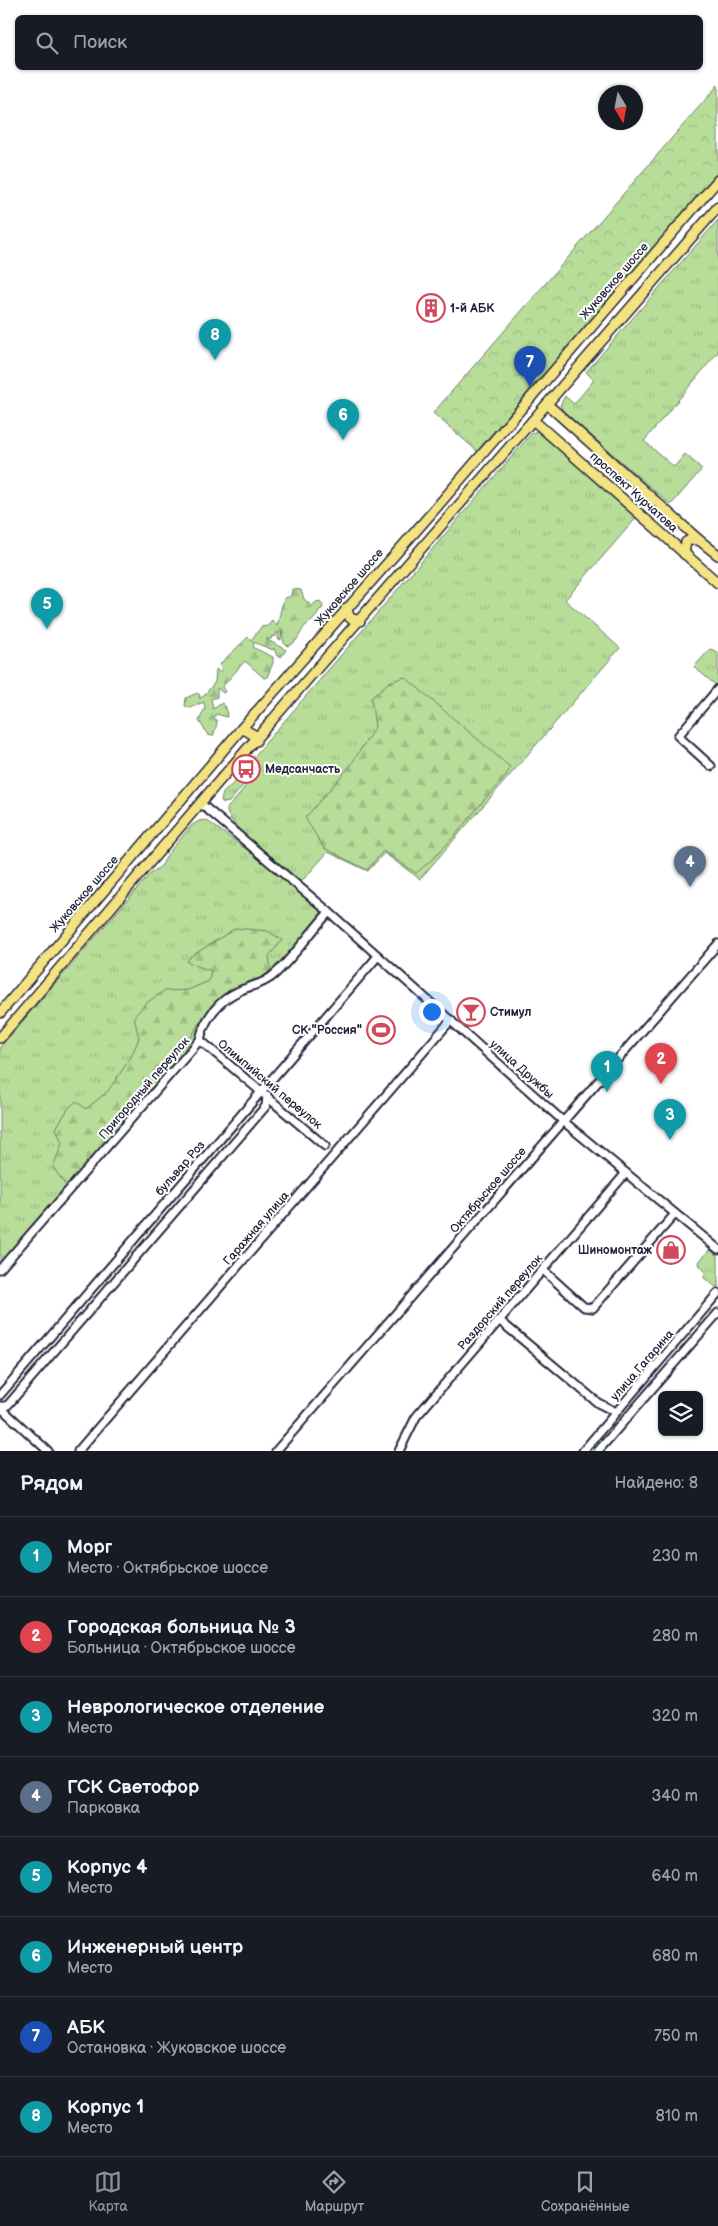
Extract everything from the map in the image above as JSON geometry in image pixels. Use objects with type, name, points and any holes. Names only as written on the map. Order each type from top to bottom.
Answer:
[{"type":"main road","name":"Жуковское шоссе","points":[[0,1013],[135,853],[189,793],[242,728],[718,180]]},
{"type":"main road","points":[[0,1038],[147,864],[256,741],[718,207]]},
{"type":"main road","points":[[586,331],[594,331],[599,335],[600,342]]},
{"type":"main road","name":"проспект Курчатова","points":[[547,404],[698,540],[718,555]]},
{"type":"main road","name":"проспект Курчатова","points":[[533,420],[718,583]]},
{"type":"main road","points":[[483,452],[484,461],[495,465]]},
{"type":"main road","points":[[684,554],[686,542],[698,540]]},
{"type":"main road","points":[[346,608],[350,618],[360,620]]},
{"type":"main road","points":[[242,728],[254,735],[256,741]]},
{"type":"main road","points":[[135,853],[137,860],[147,864]]},
{"type":"street","points":[[711,766],[678,736],[718,689]]},
{"type":"street","name":"улица Дружбы","points":[[200,803],[329,912],[563,1121],[718,1249]]},
{"type":"street","name":"Пригородный переулок","points":[[0,1269],[200,1040],[203,1026],[228,997],[240,990],[256,986],[275,974],[329,912]]},
{"type":"street","name":"Октябрьское шоссе","points":[[276,1451],[718,944]]},
{"type":"street","name":"бульвар Роз","points":[[0,1395],[264,1093],[378,956]]},
{"type":"street","name":"Гаражная улица","points":[[78,1451],[451,1020]]},
{"type":"street","name":"Олимпийский переулок","points":[[200,1040],[325,1146]]},
{"type":"street","points":[[0,1406],[6,1406],[266,1106],[264,1093]]},
{"type":"street","name":"Раздорский переулок","points":[[403,1450],[416,1417],[626,1173]]},
{"type":"street","points":[[543,1270],[584,1307],[593,1308],[675,1214]]},
{"type":"street","name":"улица Гагарина","points":[[583,1451],[718,1293]]},
{"type":"street","name":"улица Гагарина","points":[[598,1451],[718,1313]]},
{"type":"street","points":[[499,1320],[598,1403],[616,1412]]},
{"type":"street","points":[[690,1327],[689,1334],[694,1338],[698,1336]]},
{"type":"street","points":[[0,1406],[48,1451]]},
{"type":"green space","points":[[718,85],[718,173],[477,451],[433,413]]},
{"type":"green space","points":[[718,220],[718,352],[644,441],[674,467],[685,454],[702,469],[671,505],[563,411],[560,405],[565,396],[574,404],[594,380],[586,372]]},
{"type":"green space","points":[[537,431],[637,517],[565,600],[620,648],[420,879],[384,853],[368,871],[328,852],[301,882],[247,837],[230,818],[227,811],[258,769],[250,764],[250,761],[532,433]]},
{"type":"green space","points":[[292,589],[301,590],[304,599],[312,606],[320,601],[323,605],[322,609],[305,626],[296,641],[291,645],[287,646],[284,643],[282,631],[281,640],[278,639],[277,632],[275,637],[272,636],[271,639],[266,639],[286,650],[281,657],[277,656],[274,648],[273,650],[253,642],[254,648],[273,657],[273,663],[267,677],[264,678],[245,661],[222,687],[225,692],[223,693],[217,688],[217,697],[211,699],[213,709],[222,703],[226,707],[227,717],[216,714],[214,718],[217,720],[217,724],[213,736],[208,735],[199,721],[205,708],[204,702],[190,708],[185,706],[186,698],[197,693],[200,695],[199,698],[203,697],[215,682],[216,669],[219,672],[222,671],[220,664],[248,637],[251,640],[261,627],[268,626],[272,620],[277,626],[282,605],[285,598],[291,596]]},
{"type":"green space","points":[[710,649],[718,652],[718,687],[694,667]]},
{"type":"green space","points":[[405,677],[510,767],[502,781],[452,838],[435,857],[416,873],[383,851],[367,870],[324,848],[305,818],[350,766],[375,727],[371,698],[389,682]]},
{"type":"green space","points":[[242,775],[245,776],[247,781],[229,802],[224,803],[221,801],[223,793]]},
{"type":"green space","points":[[206,820],[271,867],[324,914],[273,973],[252,985],[232,989],[203,1020],[193,1046],[0,1266],[0,1047],[149,875],[162,865],[167,855],[191,826],[199,821]]},
{"type":"green space","points":[[236,928],[268,931],[282,940],[269,956],[271,969],[261,979],[230,989],[215,1004],[199,1023],[177,1063],[68,1188],[53,1167],[62,1143],[56,1128],[68,1109],[76,1101],[86,1109],[108,1091],[131,1057],[139,1038],[134,1017],[145,1004],[164,991],[188,990],[209,981],[211,971],[187,962],[190,957]]},
{"type":"green space","points":[[711,1250],[718,1256],[718,1287],[704,1278],[706,1272],[699,1262]]},
{"type":"place","name":"1-й АБК","points":[[431,308]]},
{"type":"place","name":"Корпус 1","points":[[215,360]]},
{"type":"place","name":"АБК","points":[[530,387]]},
{"type":"place","name":"Инженерный центр","points":[[343,440]]},
{"type":"place","name":"Корпус 4","points":[[47,629]]},
{"type":"place","name":"Медсанчасть","points":[[246,769]]},
{"type":"place","name":"ГСК Светофор","points":[[690,887]]},
{"type":"place","name":"Стимул","points":[[471,1012]]},
{"type":"place","name":"СК \"Россия\"","points":[[381,1030]]},
{"type":"place","name":"Городская больница № 3","points":[[661,1084]]},
{"type":"place","name":"Морг","points":[[607,1092]]},
{"type":"place","name":"Неврологическое отделение","points":[[670,1140]]},
{"type":"place","name":"Шиномонтаж","points":[[671,1250]]}]
